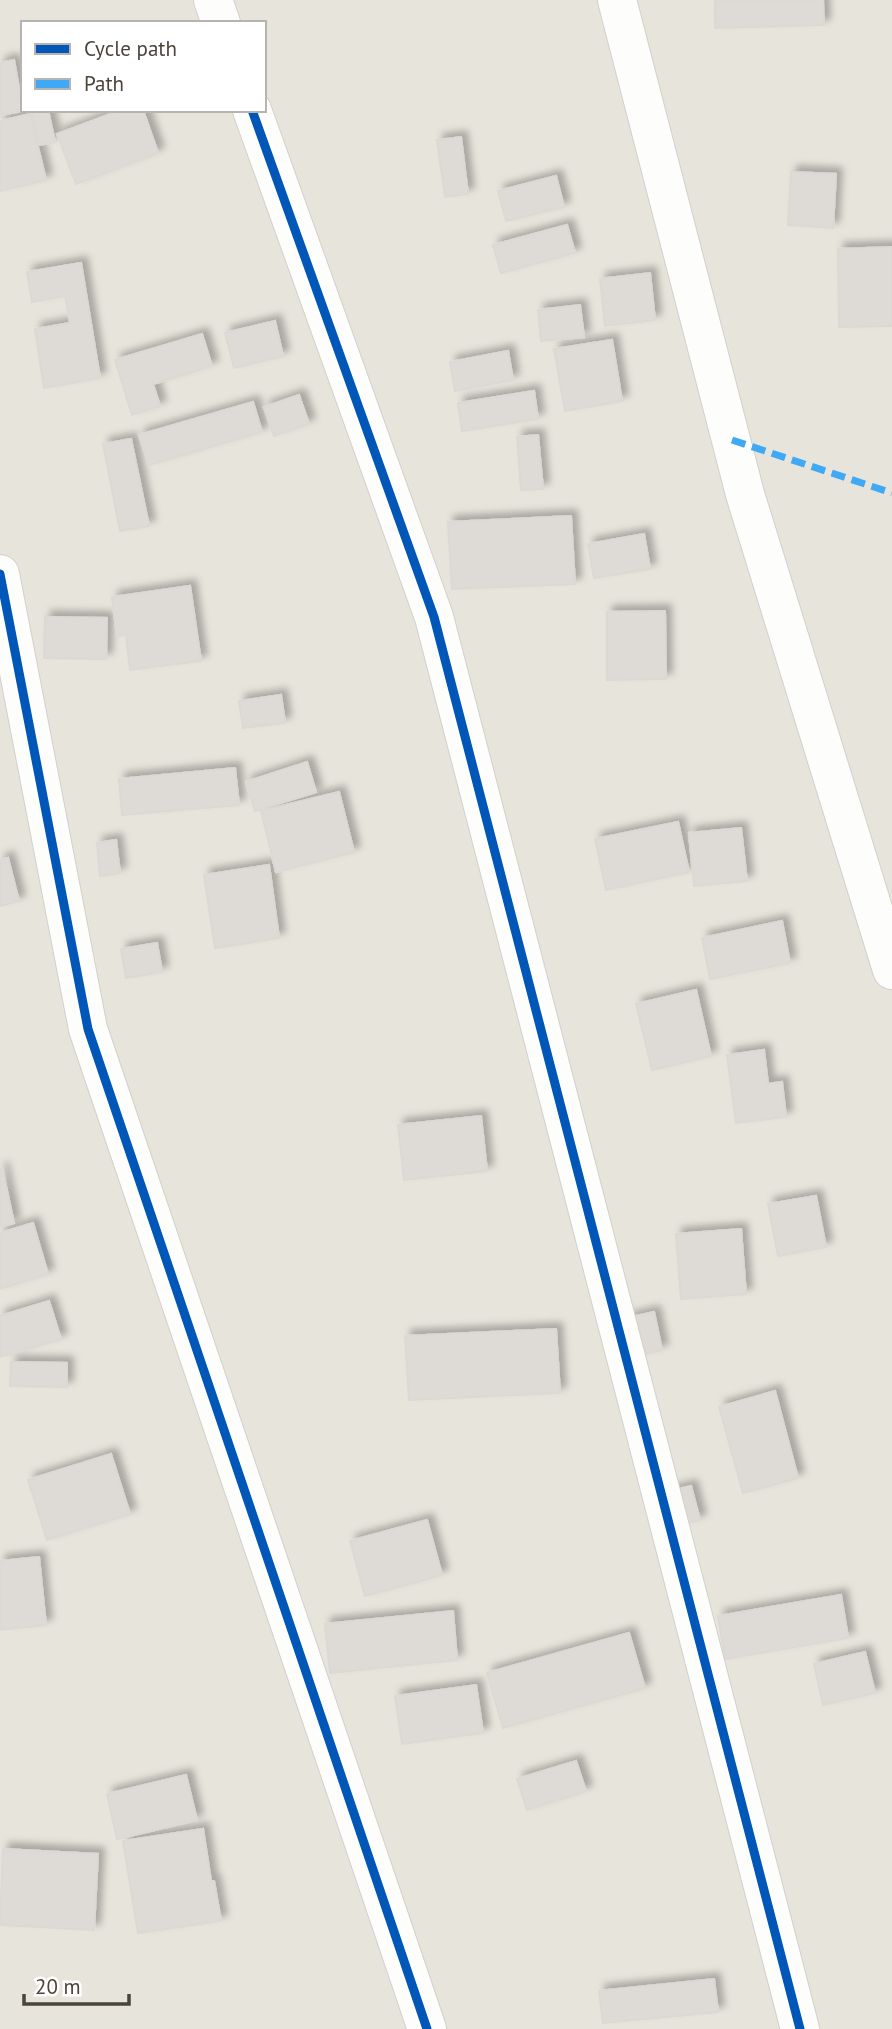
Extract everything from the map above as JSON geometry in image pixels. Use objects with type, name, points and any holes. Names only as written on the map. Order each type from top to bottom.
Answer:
[{"type":"street","points":[[213,0],[220,21]]},
{"type":"street","points":[[617,0],[745,494],[892,971]]},
{"type":"street","points":[[253,112],[434,617],[800,2029]]},
{"type":"street","points":[[0,574],[88,1029],[427,2029]]},
{"type":"shaded area","points":[[0,0],[892,0],[892,2029],[0,2029]]},
{"type":"building","points":[[715,0],[823,0],[824,25],[715,28]]},
{"type":"building","points":[[14,60],[21,111],[0,115],[0,63]]},
{"type":"building","points":[[31,112],[48,112],[55,142],[39,145]]},
{"type":"building","points":[[116,112],[144,112],[158,153],[76,184],[57,134]]},
{"type":"building","points":[[30,114],[46,180],[0,191],[0,121]]},
{"type":"building","points":[[461,137],[468,194],[445,197],[437,140]]},
{"type":"building","points":[[791,172],[836,174],[833,228],[788,225]]},
{"type":"building","points":[[556,176],[564,207],[506,221],[498,191]]},
{"type":"building","points":[[567,225],[575,253],[501,273],[493,245]]},
{"type":"building","points":[[892,247],[892,326],[839,327],[838,249]]},
{"type":"building","points":[[81,263],[100,378],[44,388],[35,329],[70,323],[65,296],[32,302],[27,272]]},
{"type":"building","points":[[650,273],[655,320],[605,326],[600,279]]},
{"type":"building","points":[[580,305],[584,337],[541,341],[538,310]]},
{"type":"building","points":[[275,321],[283,356],[234,368],[225,333]]},
{"type":"building","points":[[202,334],[212,366],[153,384],[160,406],[132,415],[115,360]]},
{"type":"building","points":[[612,340],[622,401],[565,411],[554,349]]},
{"type":"building","points":[[508,351],[513,380],[455,391],[450,362]]},
{"type":"building","points":[[534,391],[538,419],[462,431],[458,403]]},
{"type":"building","points":[[299,395],[309,424],[274,436],[264,407]]},
{"type":"building","points":[[253,402],[262,432],[149,465],[139,435]]},
{"type":"building","points":[[538,435],[543,489],[521,490],[517,437]]},
{"type":"building","points":[[131,439],[149,526],[120,531],[103,444]]},
{"type":"building","points":[[571,516],[575,584],[452,589],[448,522]]},
{"type":"building","points":[[644,534],[650,569],[594,578],[588,544]]},
{"type":"building","points":[[190,586],[201,661],[130,670],[126,635],[117,636],[112,597]]},
{"type":"building","points":[[665,611],[666,679],[607,680],[607,612]]},
{"type":"building","points":[[45,617],[107,618],[106,659],[44,658]]},
{"type":"building","points":[[281,695],[285,723],[243,728],[239,701]]},
{"type":"building","points":[[307,762],[316,792],[255,811],[246,782]]},
{"type":"building","points":[[235,768],[239,805],[122,815],[119,779]]},
{"type":"building","points":[[339,792],[354,852],[276,872],[261,811]]},
{"type":"building","points":[[678,822],[689,872],[606,890],[595,839]]},
{"type":"building","points":[[741,828],[747,881],[694,886],[689,833]]},
{"type":"building","points":[[116,840],[120,873],[100,876],[97,843]]},
{"type":"building","points":[[8,858],[19,901],[0,906],[0,860]]},
{"type":"building","points":[[269,865],[279,938],[215,948],[204,875]]},
{"type":"building","points":[[782,921],[790,963],[710,979],[702,938]]},
{"type":"building","points":[[157,943],[162,972],[126,978],[121,949]]},
{"type":"building","points":[[696,990],[711,1056],[652,1070],[636,1004]]},
{"type":"building","points":[[764,1050],[768,1084],[782,1082],[786,1117],[736,1123],[727,1055]]},
{"type":"building","points":[[481,1116],[487,1171],[404,1180],[398,1125]]},
{"type":"building","points":[[2,1168],[14,1223],[0,1227],[0,1169]]},
{"type":"building","points":[[816,1196],[826,1247],[778,1256],[768,1204]]},
{"type":"building","points":[[33,1223],[48,1274],[0,1289],[0,1233]]},
{"type":"building","points":[[741,1229],[746,1294],[681,1299],[676,1234]]},
{"type":"building","points":[[49,1301],[61,1339],[0,1357],[0,1316]]},
{"type":"building","points":[[654,1312],[662,1350],[635,1356],[627,1318]]},
{"type":"building","points":[[556,1329],[560,1393],[409,1400],[405,1336]]},
{"type":"building","points":[[11,1362],[67,1363],[67,1387],[10,1386]]},
{"type":"building","points":[[775,1391],[798,1478],[743,1493],[719,1407]]},
{"type":"building","points":[[111,1454],[130,1514],[47,1540],[28,1480]]},
{"type":"building","points":[[691,1486],[700,1520],[672,1527],[662,1493]]},
{"type":"building","points":[[427,1520],[442,1575],[365,1596],[350,1541]]},
{"type":"building","points":[[39,1557],[46,1625],[0,1630],[0,1561]]},
{"type":"building","points":[[841,1595],[848,1638],[725,1659],[718,1616]]},
{"type":"building","points":[[453,1611],[457,1660],[330,1673],[325,1624]]},
{"type":"building","points":[[629,1633],[645,1688],[503,1728],[487,1673]]},
{"type":"building","points":[[865,1652],[875,1693],[823,1705],[814,1664]]},
{"type":"building","points":[[476,1685],[483,1733],[402,1744],[395,1696]]},
{"type":"building","points":[[576,1761],[586,1791],[527,1810],[517,1779]]},
{"type":"building","points":[[186,1775],[197,1820],[117,1839],[107,1794]]},
{"type":"building","points":[[203,1829],[211,1881],[214,1881],[221,1921],[138,1933],[123,1841]]},
{"type":"building","points":[[3,1849],[98,1854],[94,1930],[0,1925]]},
{"type":"building","points":[[714,1979],[718,2012],[603,2023],[599,1991]]},
{"type":"marked path","points":[[732,440],[892,493]]},
{"type":"cycle path","points":[[253,112],[434,617],[800,2029]]},
{"type":"cycle path","points":[[0,574],[88,1029],[427,2029]]}]
